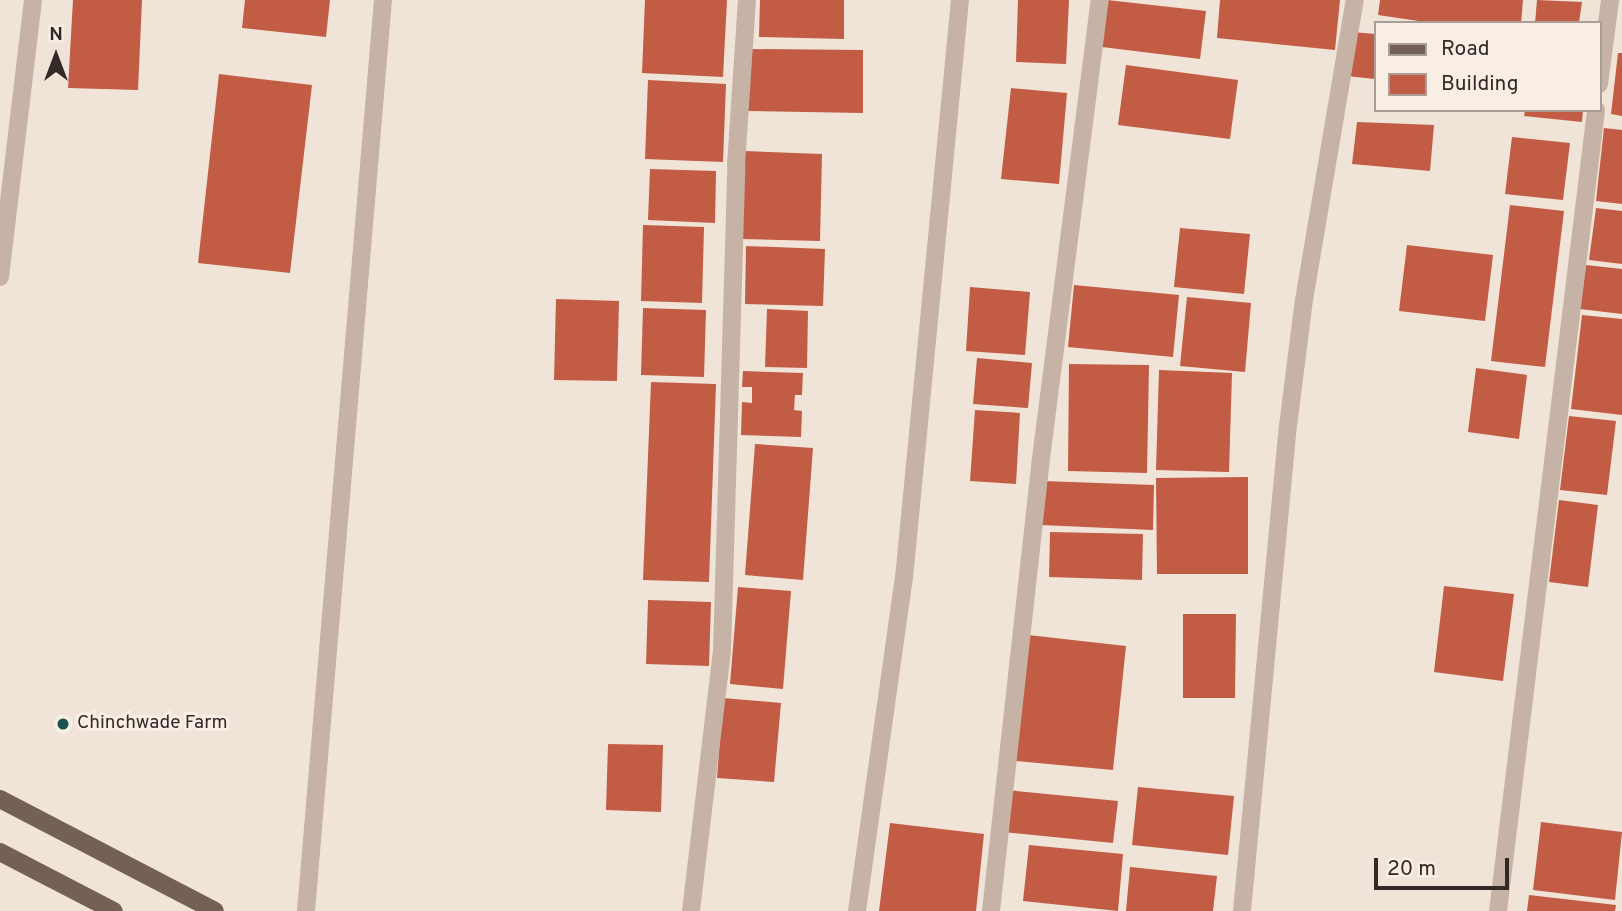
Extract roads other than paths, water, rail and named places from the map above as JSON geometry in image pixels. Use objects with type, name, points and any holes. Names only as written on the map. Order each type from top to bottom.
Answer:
[{"type":"main road","points":[[0,799],[215,911]]},
{"type":"main road","points":[[0,852],[114,911]]},
{"type":"street","points":[[0,277],[33,0]]},
{"type":"street","points":[[306,911],[383,0]]},
{"type":"street","points":[[691,911],[722,651],[736,165],[747,0]]},
{"type":"street","points":[[857,911],[904,578],[960,0]]},
{"type":"street","points":[[991,911],[1040,466],[1100,0]]},
{"type":"street","points":[[1242,911],[1288,426],[1308,273],[1355,0]]},
{"type":"street","points":[[1601,69],[1610,0]]},
{"type":"street","points":[[1498,911],[1596,112]]},
{"type":"place","name":"Chinchwade Farm","points":[[63,724]]}]
